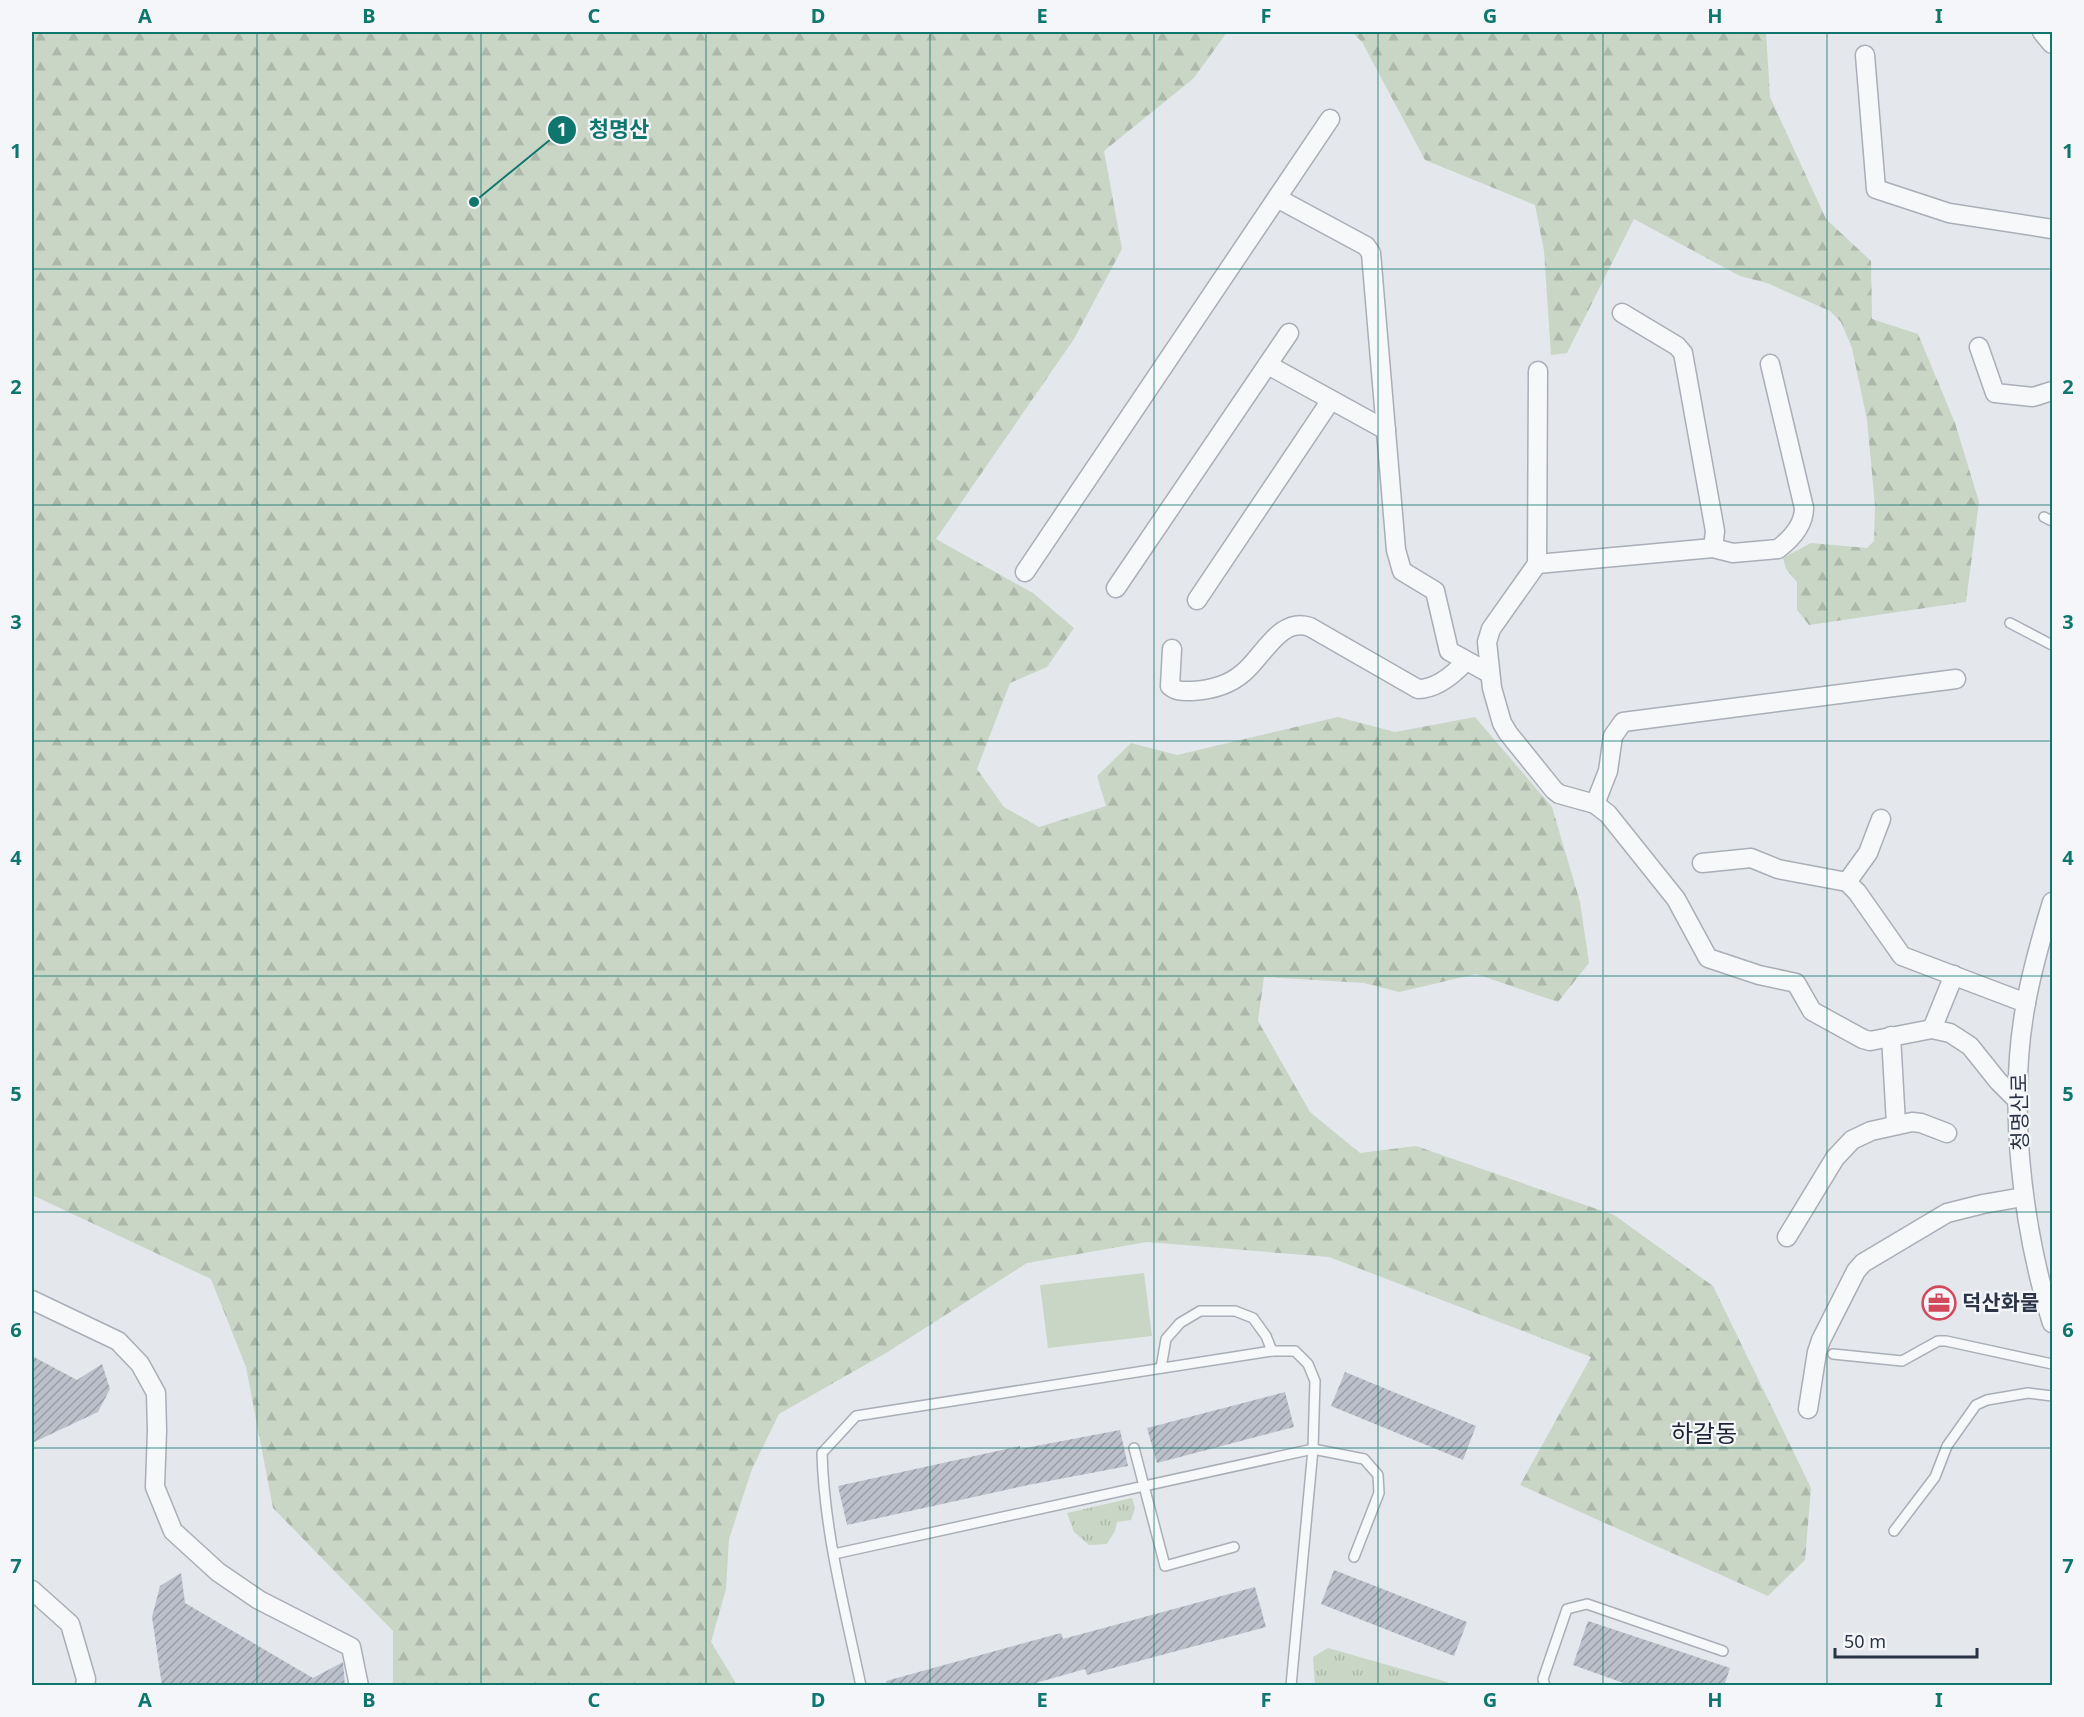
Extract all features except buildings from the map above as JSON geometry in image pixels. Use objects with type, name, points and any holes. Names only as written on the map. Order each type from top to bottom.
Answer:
[{"type":"street","points":[[2042,32],[2052,44]]},
{"type":"street","points":[[1865,55],[1876,189],[1949,213],[2052,229]]},
{"type":"street","points":[[1025,572],[1330,119]]},
{"type":"street","points":[[1277,198],[1366,246],[1371,253],[1396,550],[1402,571],[1435,591],[1449,651],[1489,673]]},
{"type":"street","points":[[1622,313],[1677,346],[1683,353],[1715,531],[1713,548]]},
{"type":"street","points":[[1116,588],[1289,333]]},
{"type":"street","points":[[1979,348],[1995,393],[2033,396],[2052,391]]},
{"type":"street","points":[[1268,364],[1386,430]]},
{"type":"street","points":[[1537,564],[1713,548],[1733,553],[1778,549],[1801,524],[1804,516],[1770,364]]},
{"type":"street","points":[[1538,371],[1537,564],[1488,635],[1489,673],[1502,723],[1554,790],[1559,794],[1595,804],[1608,814],[1676,899],[1708,958],[1759,975],[1796,983],[1812,1011],[1863,1039],[1870,1041],[1932,1029],[1950,1033],[1970,1046],[1998,1081],[2018,1101]]},
{"type":"street","points":[[1197,600],[1331,400]]},
{"type":"street","points":[[1172,649],[1170,686],[1178,691],[1210,690],[1242,674],[1280,633],[1293,625],[1302,624],[1418,689],[1424,689],[1450,678],[1466,661]]},
{"type":"street","points":[[1595,804],[1608,771],[1613,736],[1623,722],[1956,679]]},
{"type":"street","points":[[1847,882],[1868,854],[1881,819]]},
{"type":"street","points":[[1702,863],[1751,858],[1778,869],[1847,882],[1857,891],[1902,956],[2026,1003]]},
{"type":"street","name":"청명산로","points":[[2052,902],[2026,1003],[2021,1033],[2018,1101],[2023,1197],[2052,1323]]},
{"type":"street","points":[[1932,1029],[1954,975]]},
{"type":"street","points":[[1891,1036],[1896,1124]]},
{"type":"street","points":[[1787,1237],[1835,1158],[1852,1140],[1871,1131],[1896,1124],[1921,1123],[1947,1133]]},
{"type":"street","points":[[1808,1409],[1821,1340],[1856,1271],[1863,1263],[1947,1213],[2023,1197]]},
{"type":"street","points":[[32,1300],[118,1341],[140,1364],[156,1393],[155,1487],[173,1531],[218,1572],[259,1600],[351,1647],[359,1686]]},
{"type":"street","points":[[32,1590],[70,1624],[86,1686]]},
{"type":"lane","points":[[2010,623],[2052,645]]},
{"type":"lane","points":[[1161,1368],[1166,1339],[1180,1323],[1200,1311],[1235,1311],[1252,1318],[1266,1336],[1272,1351]]},
{"type":"lane","points":[[1833,1354],[1902,1361],[1938,1341],[1946,1341],[2052,1364]]},
{"type":"lane","points":[[861,1686],[834,1554],[823,1486],[822,1453],[856,1416],[1272,1351],[1295,1351],[1308,1364],[1315,1381],[1313,1449],[1291,1686]]},
{"type":"lane","points":[[1894,1531],[1935,1478],[1947,1446],[1976,1406],[1987,1400],[2028,1393],[2052,1396]]},
{"type":"lane","points":[[1134,1448],[1165,1566],[1234,1547]]},
{"type":"lane","points":[[834,1554],[1313,1449],[1364,1459],[1378,1475],[1379,1493],[1354,1557]]},
{"type":"lane","points":[[1545,1686],[1543,1679],[1567,1609],[1587,1604],[1723,1651]]},
{"type":"green space","points":[[32,32],[1227,32],[1194,78],[1104,151],[1122,249],[1074,339],[936,539],[1033,593],[1074,628],[1047,667],[1010,683],[977,769],[1004,807],[1039,827],[1106,806],[1097,776],[1131,743],[1177,755],[1338,717],[1395,732],[1475,717],[1552,807],[1580,902],[1589,963],[1558,1002],[1476,974],[1399,992],[1364,983],[1264,977],[1258,1021],[1310,1112],[1360,1153],[1416,1146],[1614,1215],[1713,1286],[1811,1488],[1805,1560],[1768,1596],[1520,1485],[1591,1357],[1329,1257],[1147,1242],[1027,1263],[886,1353],[779,1414],[752,1469],[729,1539],[726,1589],[711,1642],[737,1685],[393,1685],[393,1631],[273,1508],[246,1367],[211,1279],[32,1195]]},
{"type":"green space","points":[[1352,32],[1766,32],[1770,97],[1826,219],[1871,261],[1872,319],[1918,334],[1955,423],[1979,502],[1966,602],[1809,625],[1797,610],[1797,582],[1786,569],[1783,558],[1811,543],[1867,548],[1874,541],[1875,505],[1867,420],[1852,348],[1841,322],[1830,311],[1767,283],[1740,276],[1634,219],[1567,353],[1551,355],[1544,251],[1535,205],[1425,160],[1362,42]]},
{"type":"green space","points":[[1144,1273],[1152,1336],[1048,1348],[1040,1285]]},
{"type":"green space","points":[[1132,1498],[1135,1508],[1131,1520],[1117,1522],[1115,1531],[1107,1544],[1089,1545],[1074,1532],[1067,1513]]},
{"type":"green space","points":[[1328,1648],[1447,1682],[1449,1685],[1315,1685],[1313,1657]]},
{"type":"place","name":"청명산","points":[[474,202]]},
{"type":"place","name":"덕산화물","points":[[1939,1303]]},
{"type":"district","name":"하갈동","points":[[1704,1434]]}]
